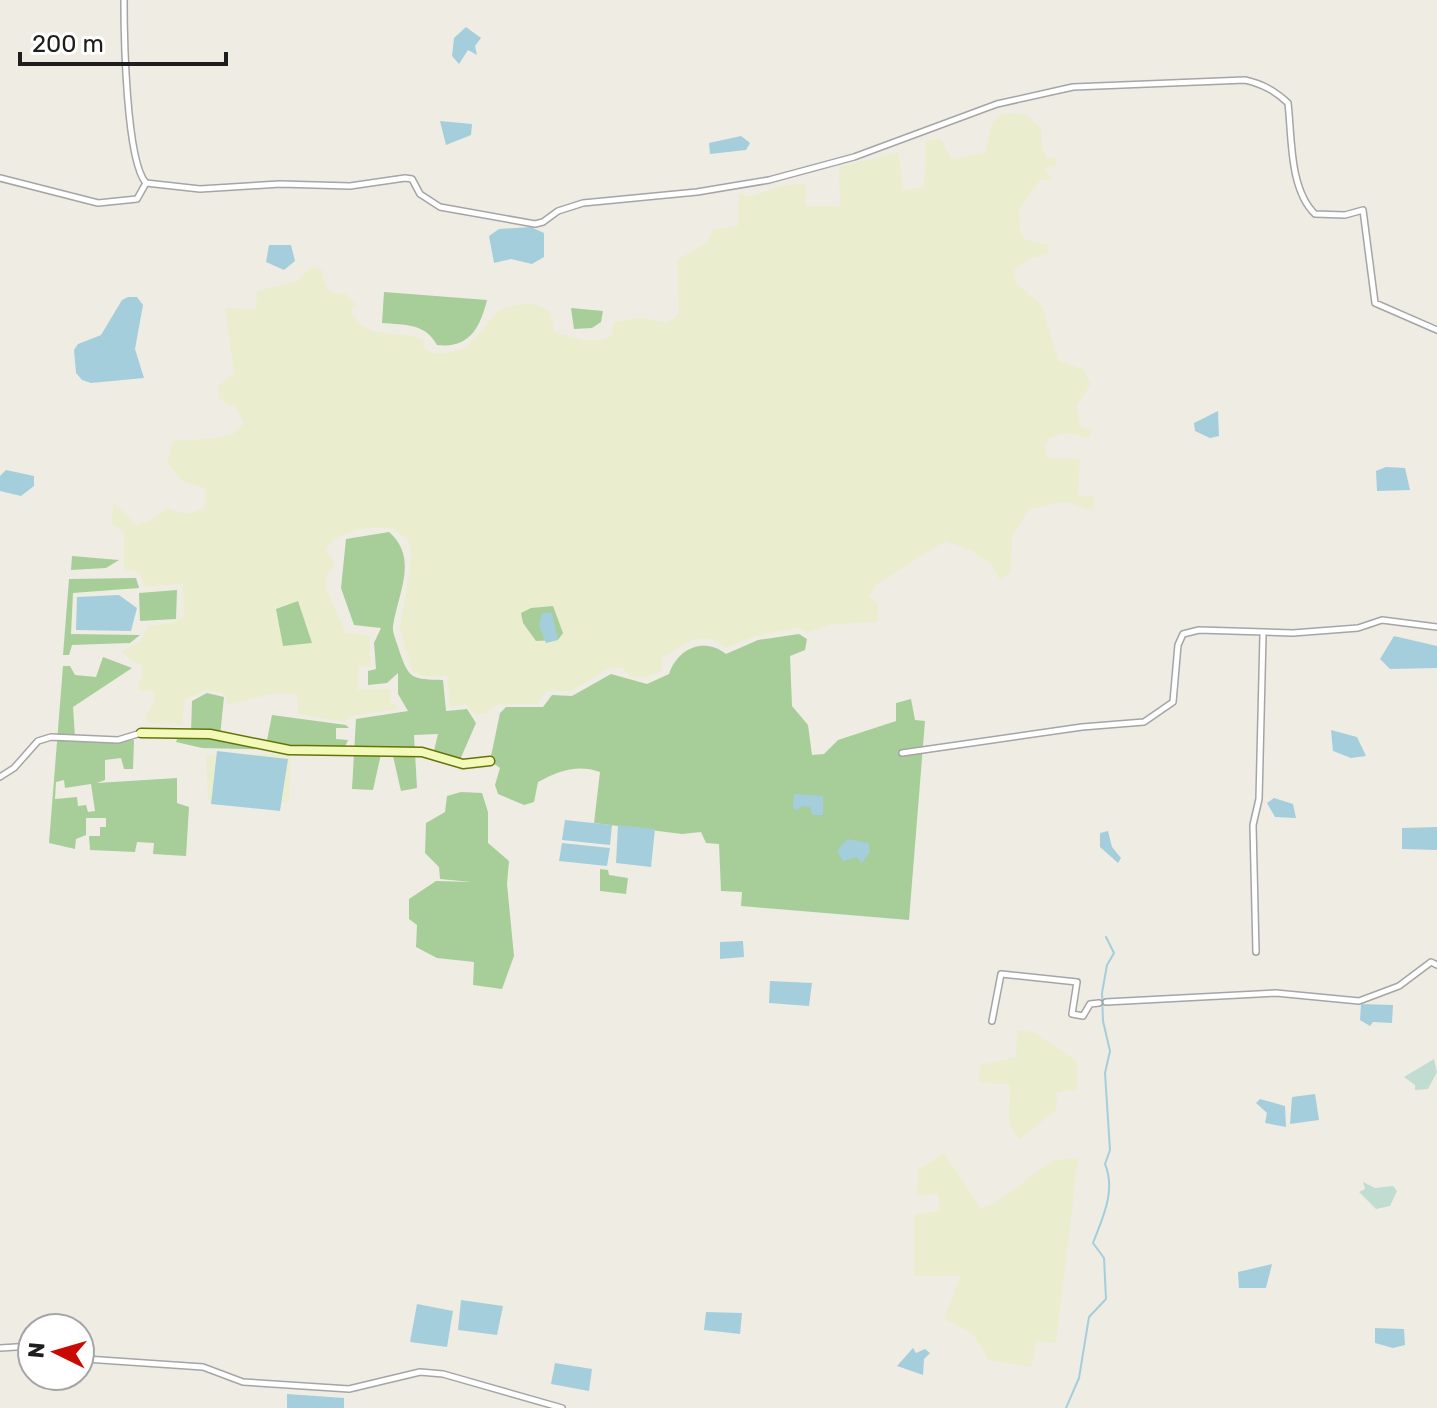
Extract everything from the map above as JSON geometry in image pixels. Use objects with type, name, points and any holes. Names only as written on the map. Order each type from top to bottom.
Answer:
[{"type":"street","points":[[124,0],[134,152],[140,176],[146,183],[200,189],[280,184],[350,186],[405,178],[412,179],[420,194],[440,207],[535,224],[558,211],[583,203],[697,192],[769,180],[854,157],[997,104],[1073,87],[1245,80],[1276,91],[1288,103],[1297,175],[1308,208],[1315,214],[1345,215],[1363,210],[1375,303],[1437,330]]},
{"type":"street","points":[[0,178],[98,203],[137,199],[146,183]]},
{"type":"street","points":[[902,753],[1082,727],[1144,722],[1173,702],[1178,645],[1183,634],[1199,630],[1263,635],[1358,628],[1382,620],[1437,627]]},
{"type":"street","points":[[1256,952],[1253,825],[1259,799],[1263,635]]},
{"type":"street","points":[[0,777],[14,768],[38,741],[51,737],[118,740],[141,733],[210,734],[289,750],[422,752],[463,764],[490,761]]},
{"type":"street","points":[[992,1021],[1001,974],[1077,982],[1072,1014],[1083,1016],[1090,1004],[1276,993],[1359,1001],[1399,986],[1431,962],[1437,965]]},
{"type":"street","points":[[96,1360],[203,1367],[243,1382],[349,1389],[420,1372],[443,1374],[562,1408]]},
{"type":"green space","points":[[1010,113],[1026,115],[1041,128],[1046,158],[1056,157],[1056,166],[1045,169],[1053,181],[1041,179],[1019,210],[1020,231],[1026,240],[1049,245],[1048,254],[1029,259],[1014,270],[1016,282],[1042,306],[1058,360],[1084,370],[1091,384],[1076,407],[1081,427],[1092,429],[1089,438],[1066,433],[1049,438],[1045,448],[1048,458],[1080,459],[1078,495],[1095,497],[1093,510],[1065,502],[1029,509],[1012,537],[1011,572],[1000,580],[991,565],[971,550],[945,541],[876,585],[869,597],[878,603],[878,622],[832,624],[807,633],[797,628],[756,636],[726,648],[712,639],[694,639],[662,657],[662,670],[647,677],[631,677],[622,668],[611,667],[571,691],[547,691],[537,704],[498,704],[487,713],[476,715],[465,704],[450,707],[447,676],[423,676],[412,671],[400,629],[412,552],[408,539],[388,527],[358,529],[332,540],[326,551],[334,560],[332,570],[326,575],[326,589],[346,633],[369,636],[371,666],[359,667],[357,690],[390,689],[390,703],[397,705],[397,709],[352,716],[344,722],[298,714],[297,694],[274,693],[228,705],[225,694],[205,690],[185,700],[182,725],[149,723],[145,716],[154,703],[154,691],[138,691],[143,666],[122,651],[141,641],[148,626],[169,624],[184,617],[183,584],[144,587],[140,573],[124,569],[124,532],[111,523],[114,503],[137,525],[152,520],[167,508],[187,514],[205,508],[205,488],[184,482],[167,463],[173,441],[233,434],[244,423],[235,406],[220,400],[217,387],[234,373],[225,308],[256,309],[257,291],[295,282],[311,267],[322,270],[325,285],[332,293],[345,293],[357,305],[350,311],[361,325],[376,332],[424,340],[423,349],[434,353],[451,353],[467,347],[500,309],[520,304],[535,304],[550,311],[554,332],[583,340],[601,340],[612,336],[613,322],[641,318],[668,323],[679,314],[677,260],[708,242],[713,229],[738,226],[739,194],[752,196],[783,185],[806,184],[805,206],[840,206],[839,167],[899,152],[903,190],[924,187],[926,141],[940,138],[951,159],[985,153],[997,116]]},
{"type":"green space","points":[[384,292],[487,300],[477,328],[465,340],[457,344],[437,345],[420,329],[382,323]]},
{"type":"green space","points":[[571,308],[603,311],[601,322],[592,328],[574,329]]},
{"type":"green space","points":[[389,532],[398,542],[405,564],[393,629],[406,667],[418,678],[443,680],[446,711],[467,709],[476,723],[459,762],[433,755],[438,734],[414,735],[417,788],[401,791],[393,756],[381,754],[373,790],[352,789],[356,719],[408,711],[398,694],[398,673],[387,683],[368,685],[368,671],[376,669],[374,643],[381,628],[354,625],[341,588],[346,539]]},
{"type":"green space","points":[[72,556],[119,560],[106,568],[71,570]]},
{"type":"green space","points":[[136,578],[139,588],[73,593],[71,634],[140,635],[130,643],[72,645],[69,655],[63,655],[69,579]]},
{"type":"green space","points":[[177,590],[176,619],[140,621],[139,593]]},
{"type":"green space","points":[[298,601],[312,643],[283,646],[276,609]]},
{"type":"green space","points":[[553,606],[563,633],[558,640],[536,641],[523,623],[521,613],[531,608]]},
{"type":"green space","points":[[799,634],[807,639],[805,650],[790,656],[792,706],[808,725],[812,755],[824,754],[838,740],[896,721],[896,703],[911,699],[915,720],[925,721],[909,920],[741,906],[742,892],[721,891],[719,844],[706,843],[701,832],[682,834],[594,823],[600,772],[576,769],[553,775],[538,782],[534,802],[524,805],[498,794],[495,785],[500,768],[490,761],[500,713],[506,707],[543,707],[552,695],[572,696],[611,674],[647,684],[669,674],[685,652],[701,646],[709,646],[726,654],[758,640]]},
{"type":"green space","points":[[103,657],[132,668],[73,707],[75,737],[134,740],[133,769],[124,769],[121,758],[105,760],[105,780],[97,783],[177,778],[177,803],[189,807],[186,856],[153,854],[154,843],[137,842],[135,852],[90,850],[89,836],[100,836],[100,827],[106,827],[106,818],[86,818],[86,835],[76,839],[75,849],[49,843],[63,666],[70,666],[75,675],[96,677]],"holes":[[[64,780],[65,788],[91,784],[95,811],[88,812],[86,805],[78,806],[77,797],[55,799],[56,782]]]},
{"type":"green space","points":[[207,693],[224,697],[220,736],[266,745],[272,715],[346,725],[349,728],[336,728],[336,739],[348,740],[343,751],[202,748],[176,742],[180,732],[191,733],[192,701]]},
{"type":"green space","points":[[291,754],[289,803],[208,800],[206,755]]},
{"type":"green space","points":[[461,792],[482,793],[488,812],[488,843],[509,861],[507,884],[514,956],[502,989],[473,985],[474,962],[437,958],[416,947],[417,925],[409,919],[409,899],[436,881],[472,882],[440,879],[439,867],[425,853],[426,823],[445,812],[447,796]]},
{"type":"green space","points":[[600,869],[608,870],[609,875],[628,878],[626,894],[600,891]]},
{"type":"green space","points":[[1017,1030],[1033,1032],[1077,1061],[1077,1090],[1057,1092],[1056,1110],[1019,1140],[1009,1124],[1010,1085],[979,1082],[980,1065],[1016,1057]]},
{"type":"green space","points":[[1434,1059],[1437,1072],[1428,1089],[1415,1090],[1415,1085],[1404,1077]]},
{"type":"green space","points":[[944,1153],[981,1208],[994,1204],[1053,1160],[1078,1158],[1056,1343],[1037,1341],[1031,1367],[989,1360],[972,1333],[944,1319],[960,1276],[914,1276],[914,1215],[940,1210],[938,1194],[916,1196],[918,1170]]},
{"type":"green space","points":[[1363,1182],[1375,1188],[1393,1186],[1397,1191],[1390,1206],[1376,1209],[1359,1192],[1365,1189]]},
{"type":"water","points":[[466,27],[481,38],[475,46],[477,55],[468,50],[459,64],[452,56],[454,38]]},
{"type":"water","points":[[440,121],[472,124],[471,135],[446,145]]},
{"type":"water","points":[[741,136],[750,143],[746,150],[710,154],[709,143]]},
{"type":"water","points":[[531,227],[544,233],[544,257],[532,264],[511,259],[494,263],[489,236],[499,229]]},
{"type":"water","points":[[269,245],[291,245],[295,261],[284,270],[266,262]]},
{"type":"water","points":[[137,297],[143,305],[135,349],[144,378],[91,383],[82,380],[76,373],[74,350],[78,344],[101,335],[122,300]]},
{"type":"water","points":[[1218,411],[1219,436],[1210,438],[1195,431],[1194,423]]},
{"type":"water","points":[[1386,467],[1405,468],[1410,490],[1377,491],[1376,471]]},
{"type":"water","points":[[6,470],[34,476],[34,486],[21,496],[0,491],[0,476]]},
{"type":"water","points":[[119,595],[137,608],[131,631],[76,630],[77,597]]},
{"type":"water","points":[[542,613],[552,613],[558,640],[546,643],[539,625]]},
{"type":"water","points":[[1394,636],[1437,646],[1437,668],[1390,669],[1380,659]]},
{"type":"water","points":[[1331,730],[1357,737],[1366,756],[1351,758],[1333,751]]},
{"type":"water","points":[[217,751],[288,759],[280,811],[211,804]]},
{"type":"water","points":[[794,794],[823,796],[823,815],[813,815],[810,807],[802,806],[796,811]]},
{"type":"water","points":[[1274,798],[1293,804],[1296,818],[1275,817],[1267,803]]},
{"type":"water","points":[[565,820],[612,825],[610,845],[562,840]]},
{"type":"water","points":[[618,825],[655,829],[651,867],[616,863]]},
{"type":"water","points":[[1437,827],[1437,850],[1402,849],[1402,828]]},
{"type":"water","points":[[1108,831],[1112,847],[1121,858],[1118,863],[1100,847],[1100,833]]},
{"type":"water","points":[[847,839],[868,843],[870,851],[862,863],[857,857],[843,861],[837,851]]},
{"type":"water","points":[[562,843],[610,848],[607,866],[559,861]]},
{"type":"water","points":[[743,941],[744,957],[720,959],[720,942]]},
{"type":"water","points":[[770,981],[812,983],[809,1006],[769,1003]]},
{"type":"water","points":[[1361,1004],[1393,1005],[1392,1023],[1373,1022],[1370,1026],[1360,1020]]},
{"type":"water","points":[[1315,1094],[1319,1120],[1290,1124],[1292,1097]]},
{"type":"water","points":[[1260,1099],[1285,1106],[1286,1127],[1265,1123],[1267,1113],[1256,1103]]},
{"type":"water","points":[[1272,1264],[1266,1288],[1239,1288],[1238,1272]]},
{"type":"water","points":[[461,1300],[503,1306],[497,1335],[458,1330]]},
{"type":"water","points":[[417,1304],[453,1311],[447,1347],[410,1342]]},
{"type":"water","points":[[706,1312],[742,1313],[740,1334],[704,1330]]},
{"type":"water","points":[[1375,1328],[1404,1329],[1405,1345],[1393,1348],[1375,1343]]},
{"type":"water","points":[[913,1348],[916,1353],[925,1349],[930,1353],[924,1359],[923,1375],[897,1366]]},
{"type":"water","points":[[555,1363],[592,1369],[589,1391],[551,1384]]},
{"type":"water","points":[[287,1394],[344,1398],[344,1408],[287,1408]]},
{"type":"waterway","points":[[1066,1408],[1079,1378],[1089,1317],[1106,1299],[1104,1258],[1093,1243],[1109,1194],[1105,1164],[1110,1150],[1105,1073],[1110,1051],[1103,1021],[1102,993],[1107,965],[1114,953],[1106,937]]}]
